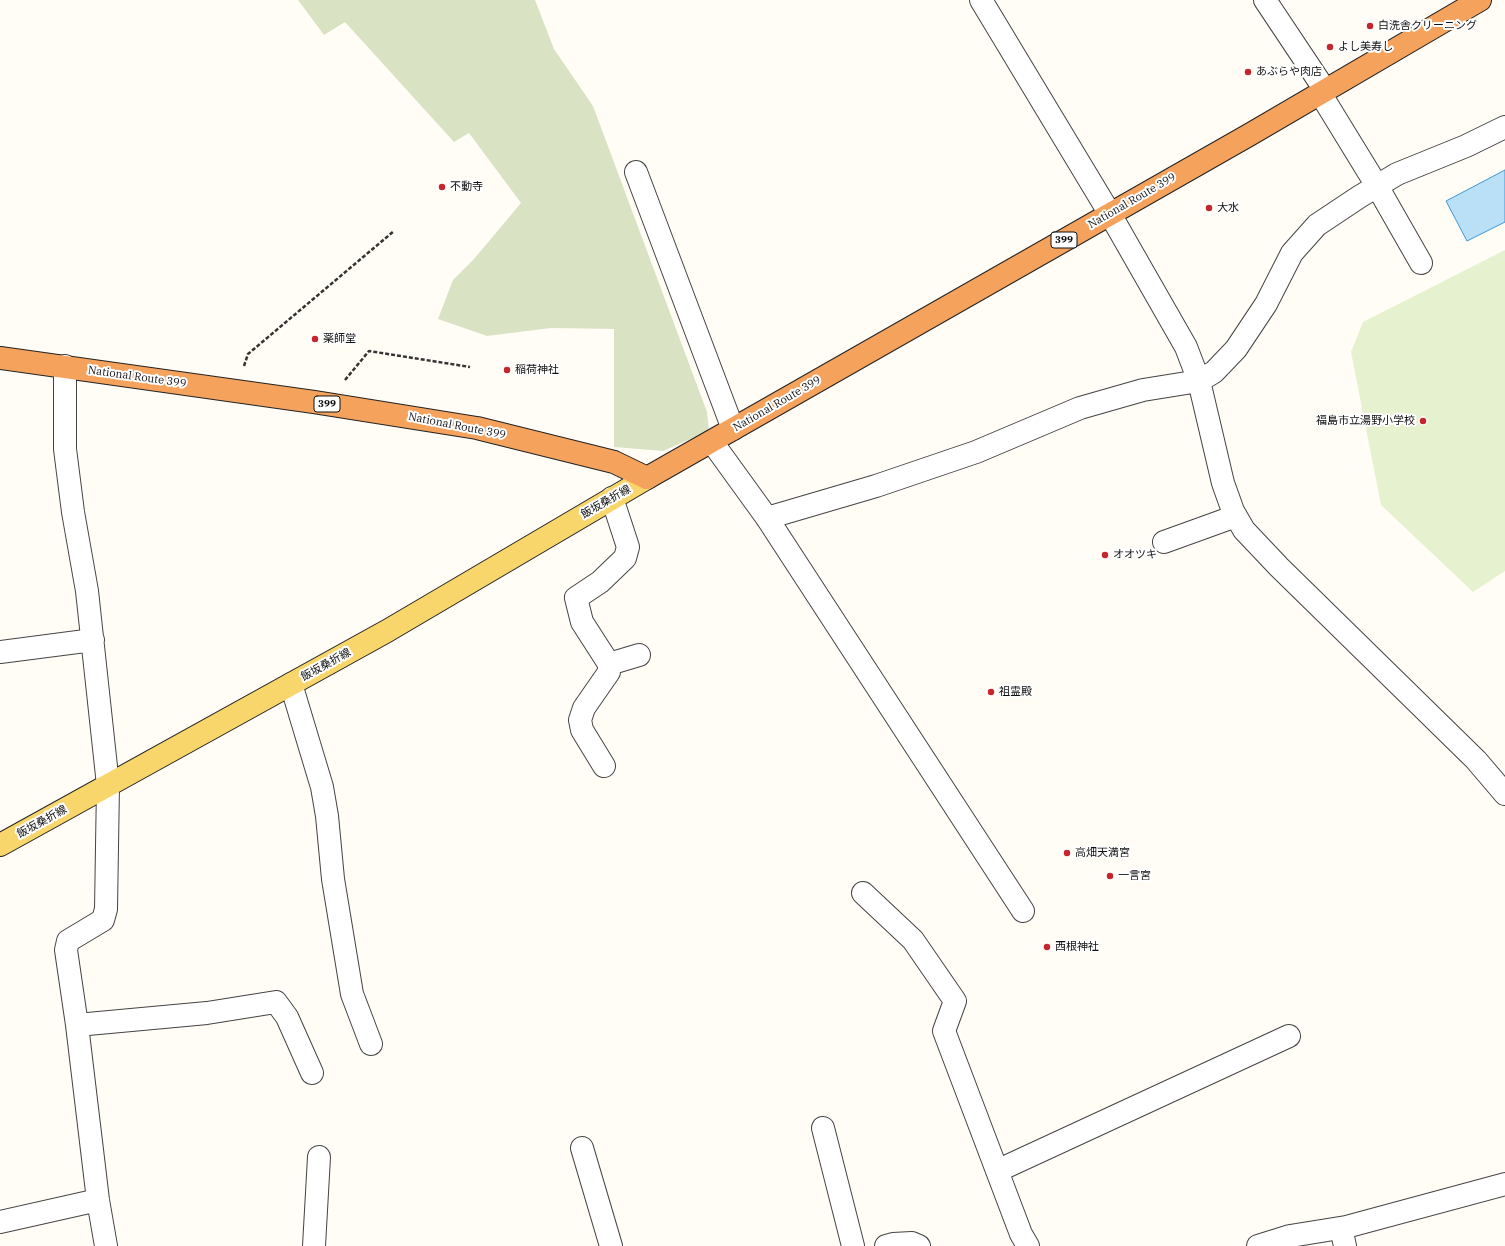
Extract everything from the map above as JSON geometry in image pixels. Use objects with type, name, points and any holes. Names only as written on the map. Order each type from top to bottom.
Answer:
[{"type":"highway","name":"National Route 399","points":[[0,358],[326,404],[477,428],[614,462],[647,478],[1110,214],[1480,0]]},
{"type":"main road","name":"飯坂桑折線","points":[[0,845],[387,631],[647,478]]},
{"type":"street","points":[[982,0],[1110,214],[1186,347],[1199,381],[1223,483],[1236,516],[1244,530],[1279,567],[1476,760],[1505,794]]},
{"type":"street","points":[[1264,0],[1323,91],[1420,263]]},
{"type":"street","points":[[767,518],[876,486],[976,452],[1080,408],[1144,390],[1199,381],[1214,372],[1236,349],[1266,304],[1292,253],[1317,225],[1397,174],[1466,146],[1505,127]]},
{"type":"street","points":[[636,172],[733,429]]},
{"type":"street","points":[[65,366],[65,449],[73,512],[87,591],[108,786],[106,909],[103,920],[68,941],[66,950],[77,1025],[98,1200],[106,1246]]},
{"type":"street","points":[[712,442],[767,518],[1023,910]]},
{"type":"street","points":[[604,766],[582,730],[580,720],[584,708],[609,672],[609,664],[582,622],[576,598],[600,582],[625,558],[628,547],[612,498]]},
{"type":"street","points":[[1164,542],[1236,516]]},
{"type":"street","points":[[0,652],[93,640]]},
{"type":"street","points":[[609,664],[639,655]]},
{"type":"street","points":[[291,684],[322,787],[327,816],[333,879],[352,994],[371,1044]]},
{"type":"street","points":[[864,893],[913,940],[955,1001],[944,1031],[997,1171],[1028,1246]]},
{"type":"street","points":[[77,1025],[208,1013],[276,1002],[287,1018],[312,1072]]},
{"type":"street","points":[[997,1171],[1289,1036]]},
{"type":"street","points":[[823,1128],[853,1246]]},
{"type":"street","points":[[582,1148],[610,1246]]},
{"type":"street","points":[[314,1246],[319,1157]]},
{"type":"street","points":[[1258,1246],[1290,1236],[1343,1237],[1505,1184]]},
{"type":"street","points":[[0,1222],[98,1200]]},
{"type":"street","points":[[886,1246],[912,1243],[919,1246]]},
{"type":"path","points":[[236,391],[248,354],[394,231]]},
{"type":"path","points":[[326,404],[369,351],[470,367]]},
{"type":"green space","points":[[298,0],[535,0],[554,49],[593,106],[707,412],[709,431],[663,451],[614,447],[614,329],[551,328],[487,336],[438,319],[453,280],[474,259],[521,203],[469,133],[454,142],[345,22],[324,35]]},
{"type":"green space","points":[[1505,250],[1505,571],[1473,592],[1381,505],[1351,352],[1363,322]]},
{"type":"water","points":[[1505,170],[1505,222],[1467,241],[1446,201]]},
{"type":"place","name":"白洗舎クリーニング","points":[[1370,26]]},
{"type":"place","name":"よし美寿し","points":[[1330,47]]},
{"type":"place","name":"あぶらや肉店","points":[[1248,72]]},
{"type":"place","name":"不動寺","points":[[442,187]]},
{"type":"place","name":"大水","points":[[1209,208]]},
{"type":"place","name":"薬師堂","points":[[315,339]]},
{"type":"place","name":"稲荷神社","points":[[507,370]]},
{"type":"place","name":"福島市立湯野小学校","points":[[1423,421]]},
{"type":"place","name":"オオツキ","points":[[1105,555]]},
{"type":"place","name":"祖霊殿","points":[[991,692]]},
{"type":"place","name":"高畑天満宮","points":[[1067,853]]},
{"type":"place","name":"一言宮","points":[[1110,876]]},
{"type":"place","name":"西根神社","points":[[1047,947]]}]
